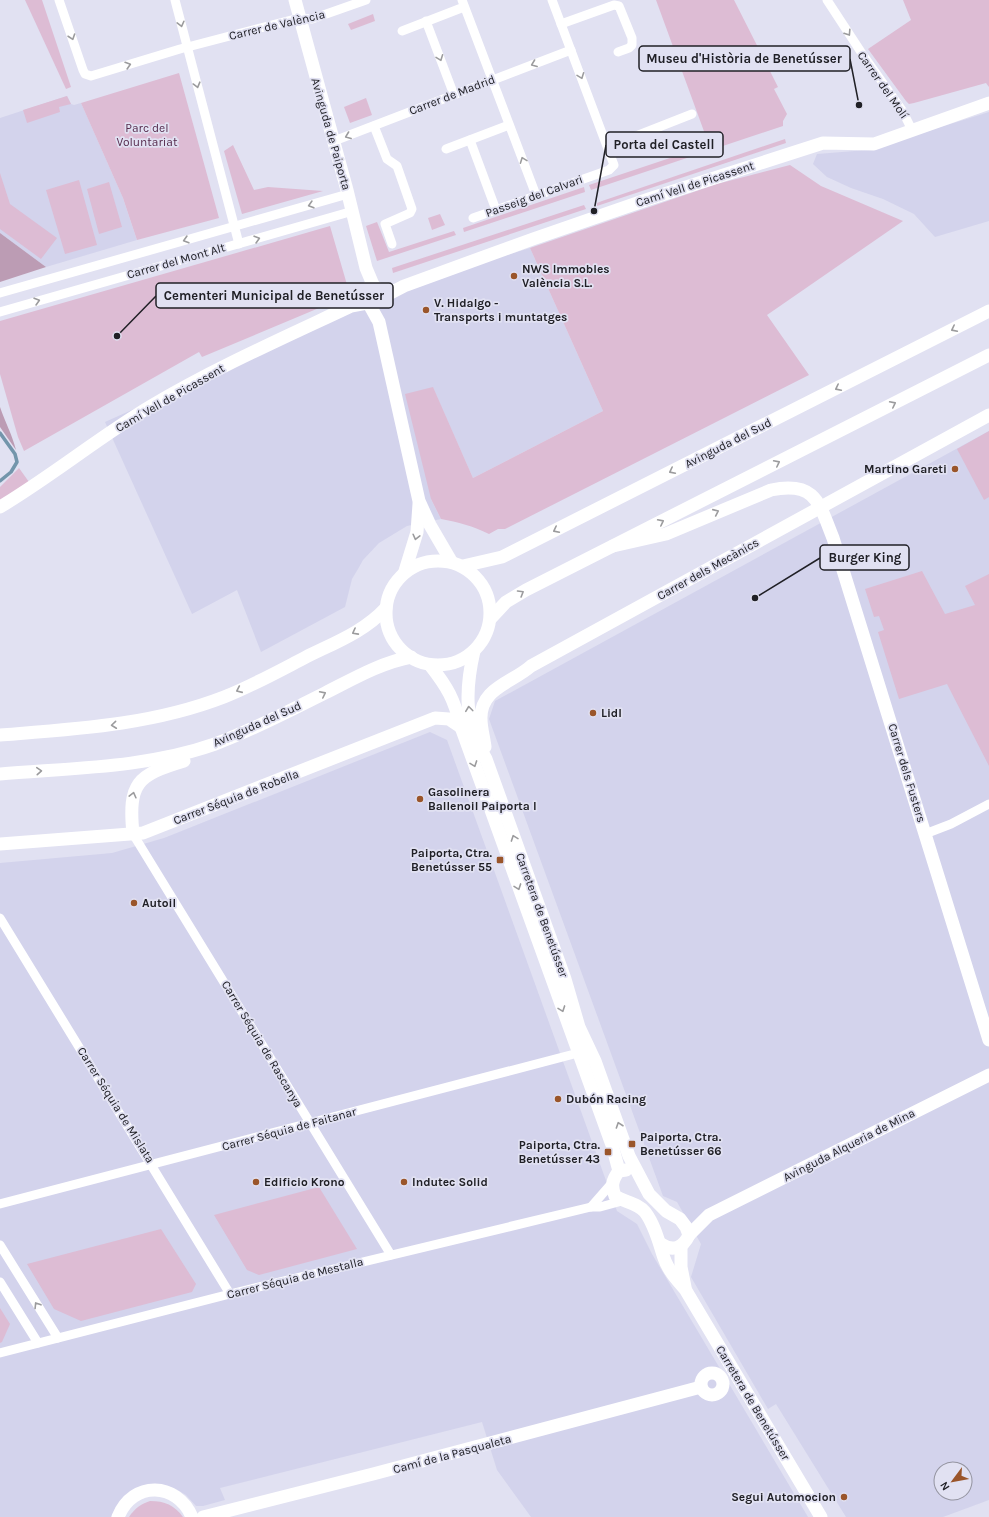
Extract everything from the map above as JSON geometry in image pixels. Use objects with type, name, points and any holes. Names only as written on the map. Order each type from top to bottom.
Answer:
[{"type":"street","name":"Carrer de València","points":[[59,0],[83,70],[85,74],[91,76],[187,48],[300,18],[312,19],[366,0]]},
{"type":"street","points":[[175,0],[239,244]]},
{"type":"street","name":"Avinguda de Paiporta","points":[[295,0],[353,211],[419,501]]},
{"type":"street","points":[[552,0],[608,147],[692,114]]},
{"type":"street","name":"Carrer del Molí","points":[[827,0],[857,47],[902,110],[912,130]]},
{"type":"street","points":[[402,31],[463,3],[536,195]]},
{"type":"street","points":[[561,24],[614,5],[621,8],[632,42],[629,48],[618,52]]},
{"type":"street","points":[[426,21],[454,95]]},
{"type":"street","name":"Carrer de Madrid","points":[[334,141],[571,50]]},
{"type":"street","name":"Camí Vell de Picassent","points":[[0,507],[36,485],[107,434],[150,407],[196,381],[372,296],[404,286],[560,229],[823,142],[874,144],[989,104]]},
{"type":"street","points":[[446,149],[509,125]]},
{"type":"street","points":[[374,126],[387,159],[397,166],[412,209],[410,213],[385,224],[392,244]]},
{"type":"street","points":[[470,140],[496,210]]},
{"type":"street","name":"Passeig del Calvari","points":[[473,218],[609,170],[612,168],[614,163],[608,147]]},
{"type":"street","name":"Carrer del Mont Alt","points":[[0,293],[348,194]]},
{"type":"street","name":"Carrer del Mont Alt","points":[[0,312],[353,211]]},
{"type":"street","name":"Avinguda del Sud","points":[[463,566],[508,554],[989,312]]},
{"type":"street","points":[[491,618],[506,602],[521,593],[989,355]]},
{"type":"street","name":"Carrer dels Mecànics","points":[[486,759],[480,720],[483,704],[490,693],[526,671],[989,415]]},
{"type":"street","points":[[613,546],[666,534],[755,495],[782,488],[792,488],[802,495],[807,504],[805,516]]},
{"type":"street","name":"Carrer dels Fusters","points":[[792,488],[801,489],[810,493],[821,507],[834,538],[989,1040]]},
{"type":"street","points":[[419,501],[432,530],[450,561]]},
{"type":"street","points":[[405,571],[417,532],[419,501]]},
{"type":"street","points":[[435,560],[450,561],[463,566],[476,575],[485,588],[490,603],[491,618],[488,630],[482,642],[474,651],[461,660],[446,665],[430,665],[411,658],[400,648],[392,636],[387,623],[386,608],[389,594],[405,571],[419,563],[435,560]]},
{"type":"street","points":[[0,735],[123,724],[194,707],[247,687],[357,632],[377,618],[386,608]]},
{"type":"street","name":"Carretera de Benetússer","points":[[474,651],[468,678],[468,699],[471,726],[478,746],[486,759],[565,979],[579,1027],[595,1060],[638,1175],[656,1203],[680,1219]]},
{"type":"street","name":"Avinguda del Sud","points":[[0,774],[127,763],[171,756],[214,744],[293,709],[374,668],[389,662],[411,658]]},
{"type":"street","name":"Carretera de Benetússer","points":[[430,665],[453,697],[461,727],[612,1145],[615,1196],[622,1201],[640,1207],[645,1212],[661,1244],[664,1258],[674,1277],[685,1289],[821,1517]]},
{"type":"street","name":"Carrer Séquia de Robella","points":[[0,844],[143,833],[435,718],[449,719],[461,727]]},
{"type":"street","points":[[134,834],[131,813],[132,796],[136,787],[144,777],[158,769],[193,758],[214,744]]},
{"type":"street","points":[[925,834],[951,824],[989,804]]},
{"type":"street","name":"Carrer Séquia de Rascanya","points":[[134,834],[391,1255]]},
{"type":"street","name":"Carrer Séquia de Mislata","points":[[0,918],[152,1164],[230,1294]]},
{"type":"street","name":"Carrer Séquia de Faitanar","points":[[0,1204],[578,1053]]},
{"type":"street","name":"Avinguda Alqueria de Mina","points":[[688,1235],[709,1215],[989,1075]]},
{"type":"street","points":[[591,1207],[615,1177],[631,1170],[638,1175]]},
{"type":"street","name":"Carrer Séquia de Mestalla","points":[[0,1353],[230,1294],[591,1207],[600,1208],[622,1201]]},
{"type":"street","name":"Avinguda Alqueria de Mina","points":[[680,1219],[709,1215]]},
{"type":"street","points":[[680,1219],[686,1227],[688,1235]]},
{"type":"street","name":"Carretera de Benetússer","points":[[685,1289],[681,1267],[682,1246],[688,1235]]},
{"type":"street","points":[[661,1244],[668,1248],[682,1246]]},
{"type":"street","points":[[0,1245],[58,1338]]},
{"type":"street","points":[[0,1282],[38,1344]]},
{"type":"street","name":"Camí de la Pasqualeta","points":[[203,1517],[373,1474],[701,1387],[709,1395],[717,1394],[722,1389],[722,1378],[734,1372]]},
{"type":"street","points":[[118,1517],[122,1508],[130,1498],[142,1492],[155,1490],[167,1492],[179,1498],[188,1508],[192,1517]]},
{"type":"shaded area","points":[[67,96],[71,104],[74,105],[81,103],[123,198],[137,240],[46,267],[0,233],[0,118]]},
{"type":"shaded area","points":[[989,112],[989,221],[935,237],[914,214],[883,199],[851,188],[827,177],[813,164],[817,154],[867,150]]},
{"type":"shaded area","points":[[0,233],[46,267],[0,282]]},
{"type":"shaded area","points":[[530,248],[603,411],[473,478],[433,388],[431,499],[441,519],[407,526],[379,543],[363,560],[352,579],[345,607],[261,652],[237,590],[192,614],[105,422],[196,381],[373,296]]},
{"type":"shaded area","points":[[0,407],[13,439],[16,450],[0,427]]},
{"type":"shaded area","points":[[989,431],[989,1500],[943,1517],[846,1517],[776,1404],[768,1409],[691,1277],[701,1244],[677,1202],[663,1196],[489,719],[495,701]]},
{"type":"shaded area","points":[[430,732],[447,740],[617,1211],[637,1224],[652,1254],[808,1517],[531,1517],[497,1470],[482,1422],[220,1488],[225,1500],[203,1506],[196,1506],[186,1495],[176,1489],[164,1485],[152,1485],[123,1499],[111,1517],[0,1517],[0,863],[112,853],[164,838]]},
{"type":"green space","points":[[25,0],[42,0],[71,87],[66,89]]},
{"type":"green space","points":[[656,0],[734,0],[778,87],[774,89],[787,114],[783,121],[783,126],[591,190],[589,185],[709,145]]},
{"type":"green space","points":[[903,0],[989,0],[989,87],[986,83],[914,103],[909,104],[906,101],[868,49],[911,20]]},
{"type":"green space","points":[[373,14],[375,21],[351,30],[348,24]]},
{"type":"green space","name":"Parc del Voluntariat","points":[[179,73],[219,218],[137,240],[123,198],[81,103]]},
{"type":"green space","points":[[67,96],[71,104],[59,107],[60,112],[27,123],[23,110]]},
{"type":"green space","points":[[366,98],[372,115],[350,123],[344,107]]},
{"type":"green space","points":[[785,139],[786,143],[597,206],[597,203],[602,201]]},
{"type":"green space","points":[[233,145],[254,190],[268,187],[323,191],[242,214],[224,151]]},
{"type":"green space","points":[[790,165],[821,186],[903,221],[767,315],[809,375],[505,529],[498,529],[489,534],[453,521],[441,519],[431,499],[405,394],[433,387],[473,478],[603,411],[530,248],[717,184]]},
{"type":"green space","points":[[0,173],[10,204],[57,238],[41,259],[0,229]]},
{"type":"green space","points":[[79,180],[97,245],[65,254],[46,190]]},
{"type":"green space","points":[[109,182],[122,227],[99,234],[87,189]]},
{"type":"green space","points":[[584,187],[585,192],[464,232],[463,228]]},
{"type":"green space","points":[[584,205],[586,209],[393,273],[392,268]]},
{"type":"green space","points":[[440,214],[445,225],[432,230],[428,218]]},
{"type":"green space","points":[[377,222],[389,252],[454,231],[456,235],[377,261],[366,226]]},
{"type":"green space","points":[[330,226],[350,295],[202,357],[199,352],[24,451],[18,437],[0,374],[0,321]]},
{"type":"green space","points":[[989,431],[989,497],[984,500],[957,449]]},
{"type":"green space","points":[[19,468],[29,482],[0,502],[0,487]]},
{"type":"green space","points":[[922,571],[945,614],[975,605],[965,586],[989,574],[989,766],[947,684],[899,699],[878,632],[884,630],[879,616],[874,617],[865,589]]},
{"type":"green space","points":[[319,1187],[357,1249],[259,1275],[247,1270],[214,1215]]},
{"type":"green space","points":[[161,1229],[196,1284],[192,1292],[81,1321],[54,1309],[27,1264]]},
{"type":"green space","points":[[0,1308],[10,1324],[2,1342],[0,1343]]},
{"type":"green space","points":[[150,1501],[169,1504],[183,1517],[129,1517],[138,1507]]},
{"type":"waterway","points":[[0,433],[15,454],[17,462],[11,472],[0,481]]},
{"type":"place","name":"Museu d'Història de Benetússer","points":[[859,105]]},
{"type":"place","name":"Porta del Castell","points":[[594,211]]},
{"type":"place","name":"NWS Immobles València S.L.","points":[[514,276]]},
{"type":"place","name":"V. Hidalgo - Transports i muntatges","points":[[426,310]]},
{"type":"place","name":"Cementeri Municipal de Benetússer","points":[[117,336]]},
{"type":"place","name":"Martino Gareti","points":[[955,469]]},
{"type":"place","name":"Burger King","points":[[755,598]]},
{"type":"place","name":"Lidl","points":[[593,713]]},
{"type":"place","name":"Gasolinera Ballenoil Paiporta I","points":[[420,799]]},
{"type":"place","name":"Paiporta, Ctra. Benetússer 55","points":[[500,860]]},
{"type":"place","name":"Autoil","points":[[134,903]]},
{"type":"place","name":"Dubón Racing","points":[[558,1099]]},
{"type":"place","name":"Paiporta, Ctra. Benetússer 66","points":[[632,1144]]},
{"type":"place","name":"Paiporta, Ctra. Benetússer 43","points":[[608,1152]]},
{"type":"place","name":"Edificio Krono","points":[[256,1182]]},
{"type":"place","name":"Indutec Solid","points":[[404,1182]]},
{"type":"place","name":"Segui Automocion","points":[[844,1497]]}]
